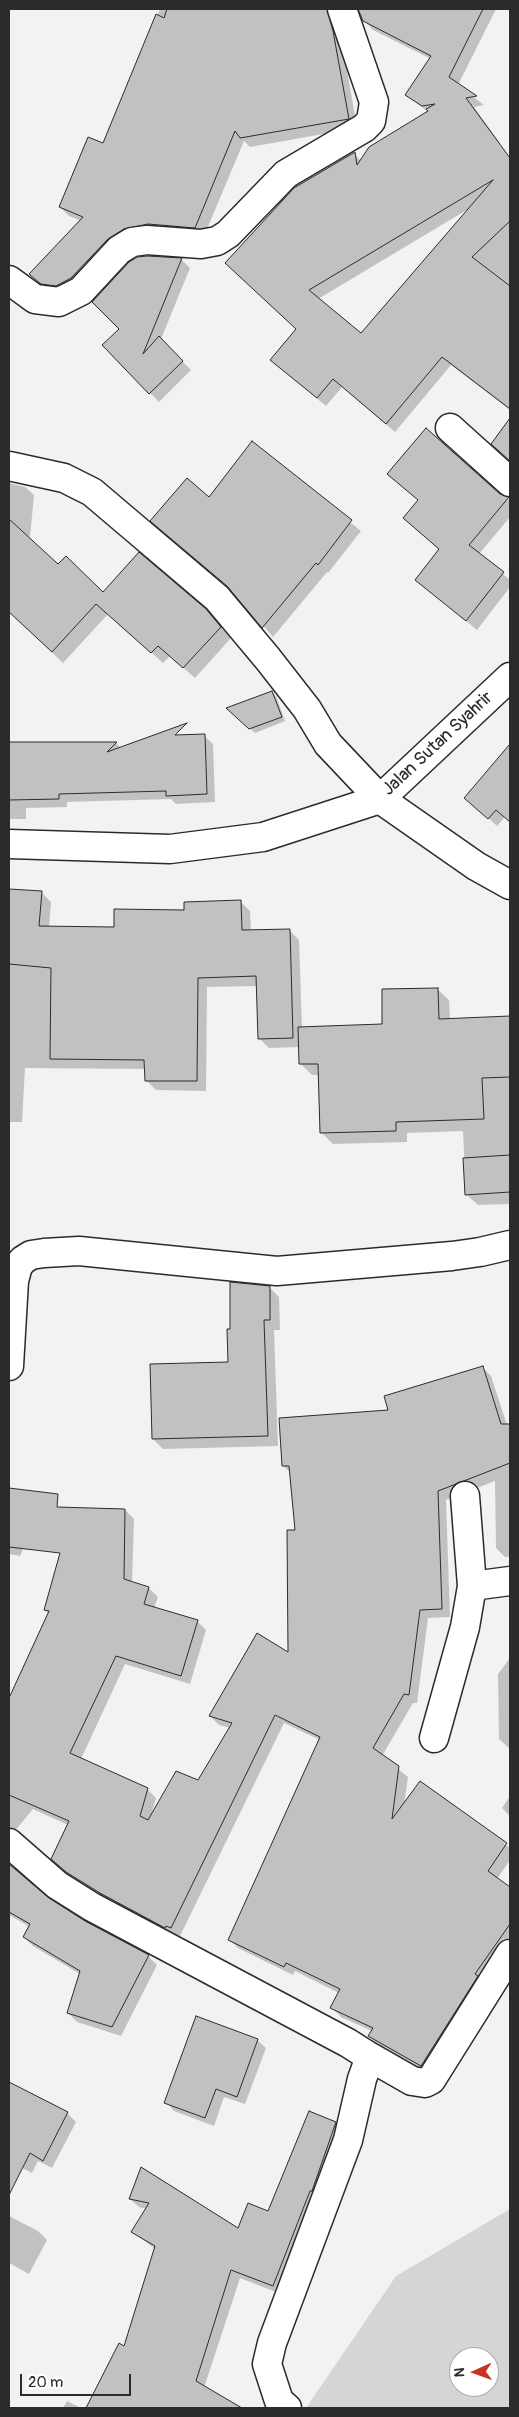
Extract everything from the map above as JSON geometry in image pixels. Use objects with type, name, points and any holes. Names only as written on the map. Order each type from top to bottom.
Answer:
[{"type":"street","points":[[9,280],[35,299],[59,302],[81,291],[119,250],[132,242],[147,240],[201,244],[217,241],[228,234],[286,174],[364,128],[371,121],[374,102],[342,9]]},
{"type":"street","points":[[450,428],[510,482]]},
{"type":"street","points":[[9,466],[64,478],[92,492],[217,598],[268,658],[307,709],[328,744],[380,799],[476,866],[510,886]]},
{"type":"street","name":"Jalan Sutan Syahrir","points":[[9,844],[170,849],[263,837],[380,799],[510,677]]},
{"type":"street","points":[[9,1366],[14,1281],[18,1266],[23,1260],[32,1255],[44,1252],[79,1251],[277,1271],[452,1256],[510,1245]]},
{"type":"street","points":[[434,1738],[465,1627],[472,1586],[465,1496]]},
{"type":"street","points":[[472,1586],[510,1581]]},
{"type":"street","points":[[9,1843],[57,1884],[92,1908],[348,2043],[418,2083],[431,2080],[510,1954]]},
{"type":"street","points":[[287,2408],[279,2401],[267,2364],[272,2343],[348,2140],[362,2079],[370,2057]]},
{"type":"shaded area","points":[[510,2209],[510,2408],[306,2408],[396,2276]]},
{"type":"building","points":[[167,9],[327,9],[333,31],[349,119],[240,138],[235,131],[195,228],[148,224],[124,229],[108,239],[71,278],[56,286],[41,284],[29,274],[83,217],[59,207],[88,137],[103,143],[156,14],[164,18]]},
{"type":"building","points":[[358,9],[483,9],[449,77],[477,96],[466,98],[510,158],[510,221],[472,257],[510,286],[510,409],[442,357],[386,424],[333,379],[317,398],[270,360],[296,329],[225,263],[294,188],[355,152],[357,165],[369,147],[428,111],[426,109],[435,104],[422,106],[405,95],[431,56],[363,21]],"holes":[[[493,180],[361,333],[309,290]]]},
{"type":"building","points":[[137,257],[182,258],[143,354],[159,336],[183,361],[149,394],[102,345],[119,329],[92,302],[129,262]]},
{"type":"building","points":[[510,418],[510,461],[491,444]]},
{"type":"building","points":[[426,428],[500,494],[509,497],[469,545],[504,572],[466,621],[415,580],[439,549],[403,518],[418,500],[387,474]]},
{"type":"building","points":[[252,441],[352,520],[318,565],[316,563],[262,628],[227,586],[150,521],[187,478],[209,497]]},
{"type":"building","points":[[9,519],[58,564],[66,556],[103,592],[139,552],[206,609],[221,627],[183,668],[158,646],[151,653],[96,604],[52,652],[9,612]]},
{"type":"building","points":[[272,691],[282,717],[249,729],[226,708]]},
{"type":"building","points":[[187,723],[175,735],[205,734],[207,794],[166,796],[166,791],[59,794],[59,799],[9,800],[9,742],[117,742],[107,752]]},
{"type":"building","points":[[510,744],[510,822],[496,810],[488,819],[464,798]]},
{"type":"building","points":[[9,889],[42,891],[39,926],[114,927],[114,909],[184,910],[184,902],[241,900],[242,930],[290,929],[293,1038],[258,1039],[256,976],[198,978],[197,1081],[145,1081],[144,1060],[50,1059],[51,968],[9,964]]},
{"type":"building","points":[[438,988],[439,1019],[510,1016],[510,1077],[482,1078],[484,1119],[396,1122],[396,1131],[320,1133],[318,1064],[299,1064],[298,1027],[382,1024],[382,989]]},
{"type":"building","points":[[510,1155],[510,1192],[465,1195],[463,1158]]},
{"type":"building","points":[[230,1282],[270,1286],[270,1320],[264,1320],[268,1436],[152,1439],[150,1364],[228,1362],[227,1329],[230,1329]]},
{"type":"building","points":[[483,1366],[501,1424],[510,1424],[510,1463],[438,1491],[442,1609],[420,1610],[409,1695],[404,1694],[373,1748],[399,1766],[392,1819],[420,1781],[507,1843],[488,1871],[510,1887],[510,1924],[475,1974],[478,1976],[421,2066],[368,2036],[373,2028],[330,2008],[340,1989],[286,1963],[284,1967],[228,1940],[320,1737],[275,1715],[171,1928],[166,1926],[165,1928],[100,1893],[66,1872],[51,1859],[69,1821],[9,1795],[9,1698],[49,1611],[44,1610],[60,1553],[9,1547],[9,1488],[58,1494],[57,1507],[125,1509],[124,1579],[149,1587],[144,1604],[198,1620],[181,1676],[116,1656],[70,1753],[148,1788],[140,1816],[148,1820],[176,1771],[198,1780],[232,1723],[209,1716],[257,1633],[288,1652],[287,1530],[295,1530],[289,1466],[282,1466],[279,1418],[388,1410],[384,1396]]},
{"type":"building","points":[[9,1864],[49,1898],[85,1921],[149,1955],[112,2027],[67,2013],[80,1971],[23,1937],[30,1924],[9,1912]]},
{"type":"building","points":[[196,2016],[258,2039],[237,2097],[216,2089],[205,2118],[164,2103]]},
{"type":"building","points":[[9,2082],[68,2112],[43,2161],[30,2153],[9,2195]]},
{"type":"building","points":[[309,2111],[336,2122],[312,2191],[310,2191],[273,2286],[231,2270],[196,2381],[242,2408],[86,2408],[119,2343],[124,2346],[155,2246],[131,2232],[149,2203],[129,2199],[141,2167],[238,2228],[248,2203],[268,2211]]}]
